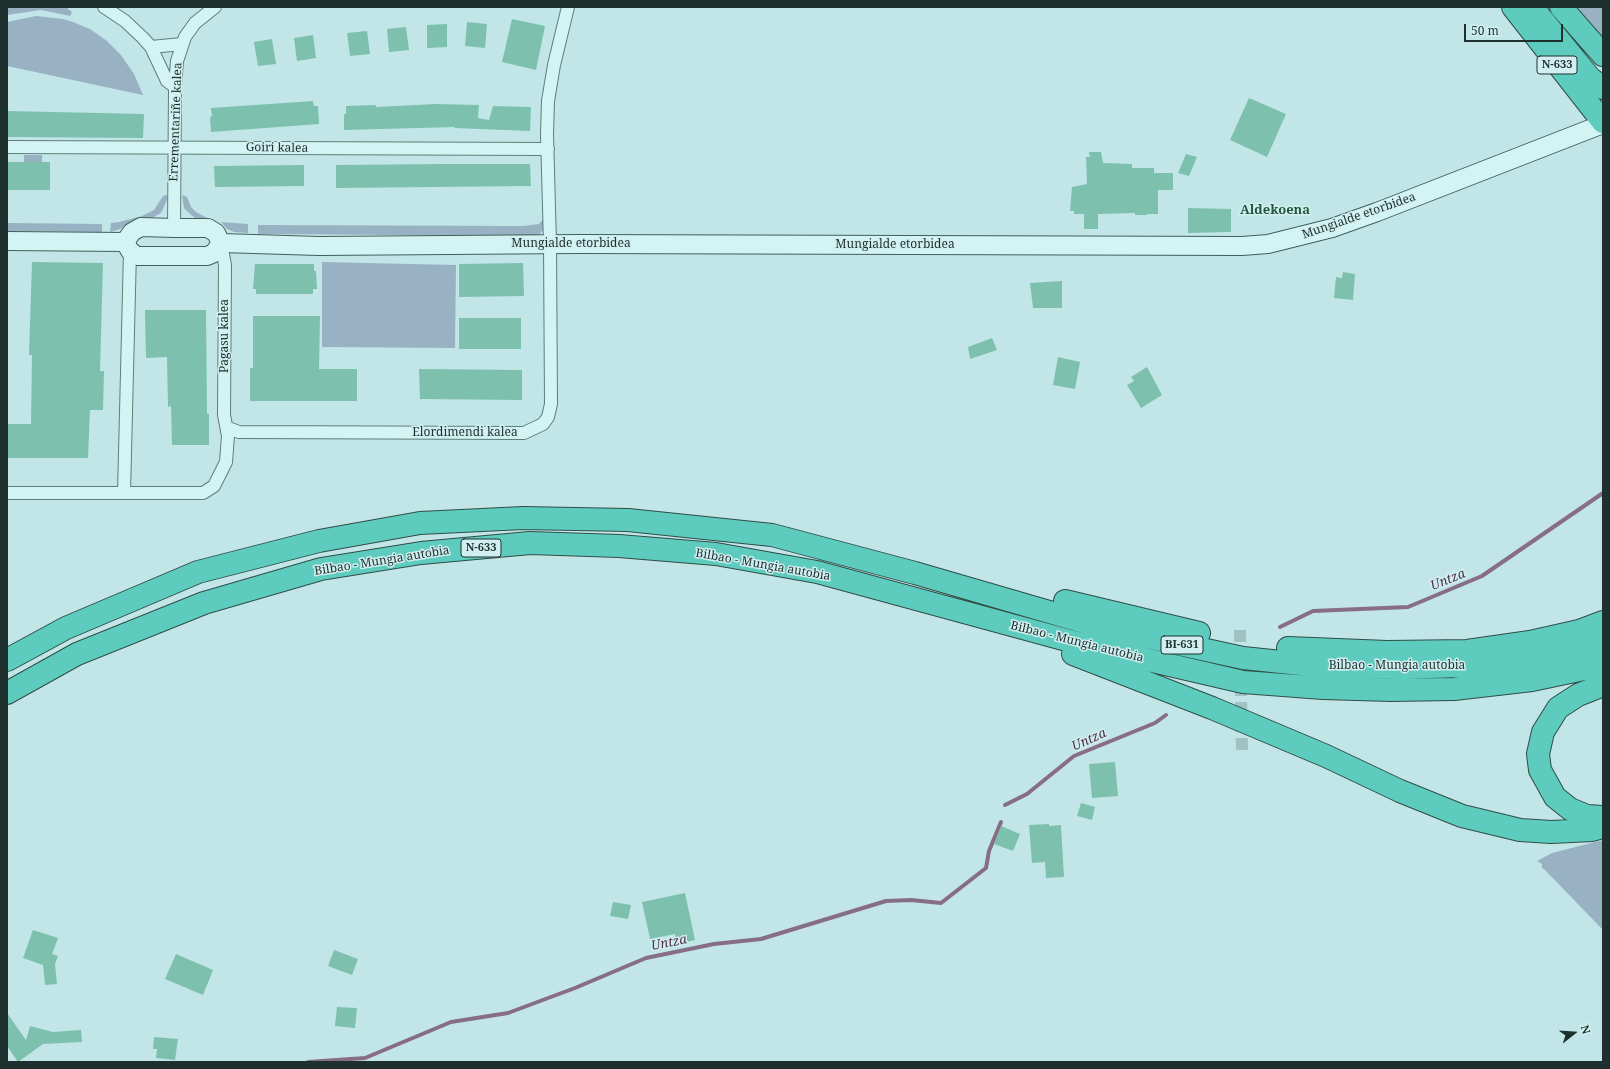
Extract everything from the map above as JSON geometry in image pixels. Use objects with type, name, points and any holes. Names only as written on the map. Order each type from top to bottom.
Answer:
[{"type":"highway","name":"N-633","points":[[1513,7],[1603,123]]},
{"type":"highway","name":"N-633","points":[[1532,7],[1590,78],[1603,88]]},
{"type":"highway","name":"N-633","points":[[1544,7],[1603,84]]},
{"type":"highway","points":[[1561,7],[1584,35],[1603,54]]},
{"type":"highway","name":"Bilbao - Mungia autobia","points":[[7,660],[66,628],[198,572],[319,541],[420,523],[523,518],[628,520],[772,535],[915,573],[1101,627],[1243,658],[1320,666],[1397,668],[1462,666],[1530,659],[1603,643]]},
{"type":"highway","points":[[772,535],[875,547],[1080,606],[1247,644],[1291,649],[1387,652],[1467,651],[1530,642],[1579,631],[1603,622]]},
{"type":"highway","name":"Bilbao - Mungia autobia","points":[[7,694],[77,654],[212,600],[321,569],[421,553],[530,543],[620,546],[716,554],[817,572],[973,616],[1092,647],[1244,682],[1323,688],[1391,690],[1454,689],[1532,680],[1603,665]]},
{"type":"highway","points":[[973,616],[1212,708],[1326,756],[1400,791],[1462,816],[1520,830],[1551,832],[1592,830],[1603,827]]},
{"type":"highway","points":[[1603,685],[1578,695],[1558,708],[1543,732],[1538,754],[1540,770],[1555,797],[1570,809],[1587,816],[1603,817]]},
{"type":"street","points":[[104,7],[125,21],[151,46],[167,81],[175,87]]},
{"type":"street","name":"Errementariñe kalea","points":[[174,228],[175,87],[177,61],[182,44],[194,23],[215,7]]},
{"type":"street","name":"Elordimendi kalea","points":[[228,428],[239,432],[524,433],[536,429],[543,424],[548,417],[551,404],[548,101],[554,65],[568,7]]},
{"type":"street","points":[[151,46],[182,44]]},
{"type":"street","name":"Mungialde etorbidea","points":[[221,243],[319,246],[550,244],[1211,247],[1268,244],[1332,228],[1370,215],[1603,123]]},
{"type":"street","name":"Goiri kalea","points":[[7,147],[548,149]]},
{"type":"street","points":[[7,241],[127,246],[137,256],[207,256],[214,253],[221,243],[216,233],[208,228],[141,228],[132,232],[127,246],[124,493]]},
{"type":"street","name":"Pagasu kalea","points":[[7,493],[203,493],[214,486],[226,462],[228,428],[224,415],[225,265],[221,243]]},
{"type":"shaded area","points":[[7,7],[66,7],[72,12],[70,16],[41,10],[7,15]]},
{"type":"shaded area","points":[[1575,7],[1603,7],[1603,40]]},
{"type":"shaded area","points":[[36,16],[63,19],[73,22],[90,29],[107,41],[121,55],[134,74],[143,95],[7,66],[7,22]]},
{"type":"shaded area","points":[[24,155],[42,155],[42,162],[24,162]]},
{"type":"shaded area","points":[[167,195],[167,200],[161,213],[152,218],[131,221],[120,229],[110,232],[111,223],[142,216],[154,210],[163,196]]},
{"type":"shaded area","points":[[182,195],[187,197],[191,207],[196,212],[209,219],[195,218],[190,214],[184,208]]},
{"type":"shaded area","points":[[544,218],[546,226],[539,235],[533,236],[258,234],[258,225],[523,226],[539,224]]},
{"type":"shaded area","points":[[221,222],[248,224],[248,233],[234,232],[227,229]]},
{"type":"shaded area","points":[[7,223],[102,224],[102,232],[7,231]]},
{"type":"shaded area","points":[[322,262],[456,265],[455,348],[322,347]]},
{"type":"shaded area","points":[[1603,840],[1603,930],[1542,868],[1542,864],[1537,861],[1552,853]]},
{"type":"building","points":[[512,19],[545,26],[536,70],[502,62]]},
{"type":"building","points":[[467,22],[487,24],[485,48],[465,46]]},
{"type":"building","points":[[447,24],[447,47],[427,48],[427,25]]},
{"type":"building","points":[[406,27],[409,50],[389,52],[387,29]]},
{"type":"building","points":[[367,31],[370,54],[350,56],[347,33]]},
{"type":"building","points":[[313,35],[316,58],[297,61],[294,38]]},
{"type":"building","points":[[272,39],[276,64],[258,66],[254,42]]},
{"type":"building","points":[[1249,98],[1286,114],[1267,157],[1230,140]]},
{"type":"building","points":[[313,101],[314,106],[318,106],[319,124],[211,132],[211,108]]},
{"type":"building","points":[[436,104],[479,105],[478,118],[489,120],[493,106],[531,107],[530,131],[454,128],[455,127],[344,130],[344,114],[346,114],[346,106],[376,105],[376,107]]},
{"type":"building","points":[[7,111],[144,114],[143,138],[7,137]]},
{"type":"building","points":[[1089,152],[1101,152],[1103,163],[1132,164],[1132,168],[1154,168],[1154,173],[1173,173],[1173,190],[1158,190],[1158,214],[1098,214],[1098,229],[1084,229],[1084,214],[1074,214],[1074,211],[1070,211],[1072,187],[1087,184],[1086,157],[1090,157]]},
{"type":"building","points":[[1186,154],[1197,157],[1189,176],[1178,173]]},
{"type":"building","points":[[7,162],[50,162],[50,190],[7,190]]},
{"type":"building","points":[[530,164],[531,186],[336,188],[336,165]]},
{"type":"building","points":[[304,165],[304,186],[215,187],[214,166]]},
{"type":"building","points":[[1188,208],[1231,209],[1231,232],[1188,233]]},
{"type":"building","points":[[32,262],[103,263],[100,371],[104,371],[103,410],[90,410],[88,458],[7,458],[7,424],[31,424],[32,355],[29,355]]},
{"type":"building","points":[[523,263],[524,296],[459,297],[459,264]]},
{"type":"building","points":[[255,264],[314,264],[317,289],[313,289],[313,294],[256,294],[256,289],[253,289]]},
{"type":"building","points":[[1343,272],[1355,274],[1353,300],[1334,298],[1336,277],[1342,278]]},
{"type":"building","points":[[1062,281],[1062,308],[1033,308],[1030,283]]},
{"type":"building","points":[[145,310],[206,310],[207,414],[209,414],[209,445],[172,445],[171,406],[168,407],[167,357],[146,358]]},
{"type":"building","points":[[253,316],[320,316],[319,369],[357,369],[357,401],[250,401],[250,368],[253,368]]},
{"type":"building","points":[[459,318],[521,318],[521,349],[459,349]]},
{"type":"building","points":[[992,338],[997,350],[970,359],[968,347]]},
{"type":"building","points":[[1058,357],[1080,362],[1075,389],[1053,385]]},
{"type":"building","points":[[1147,367],[1162,395],[1141,408],[1127,385],[1134,381],[1131,377]]},
{"type":"building","points":[[419,369],[522,370],[522,400],[420,399]]},
{"type":"building","points":[[1115,762],[1118,796],[1092,798],[1089,764]]},
{"type":"building","points":[[1081,803],[1095,807],[1092,820],[1077,816]]},
{"type":"building","points":[[1049,824],[1049,826],[1061,825],[1064,877],[1046,878],[1045,862],[1032,863],[1029,825]]},
{"type":"building","points":[[1001,826],[1020,834],[1013,851],[994,844]]},
{"type":"building","points":[[685,893],[695,940],[677,944],[675,934],[650,939],[642,902]]},
{"type":"building","points":[[613,902],[631,905],[628,919],[610,916]]},
{"type":"building","points":[[33,930],[58,938],[52,954],[58,956],[55,964],[57,984],[45,985],[43,965],[23,958]]},
{"type":"building","points":[[334,950],[358,959],[352,975],[328,966]]},
{"type":"building","points":[[176,954],[213,970],[203,995],[165,979]]},
{"type":"building","points":[[337,1007],[357,1008],[355,1028],[335,1026]]},
{"type":"building","points":[[7,1013],[26,1040],[30,1026],[53,1032],[81,1030],[82,1042],[43,1044],[18,1062],[7,1046]]},
{"type":"building","points":[[154,1037],[178,1039],[175,1060],[156,1058],[157,1049],[153,1049]]},
{"type":"waterway","name":"Untza","points":[[1280,627],[1313,611],[1408,607],[1482,576],[1603,493]]},
{"type":"waterway","name":"Untza","points":[[1005,805],[1027,794],[1074,756],[1155,723],[1166,715]]},
{"type":"waterway","name":"Untza","points":[[308,1062],[365,1058],[451,1022],[508,1013],[575,988],[646,958],[714,944],[761,939],[886,901],[911,900],[941,903],[986,868],[989,851],[1001,822]]},
{"type":"tunnel","points":[[1240,630],[1242,750]]},
{"type":"district","name":"Aldekoena","points":[[1275,210]]}]
